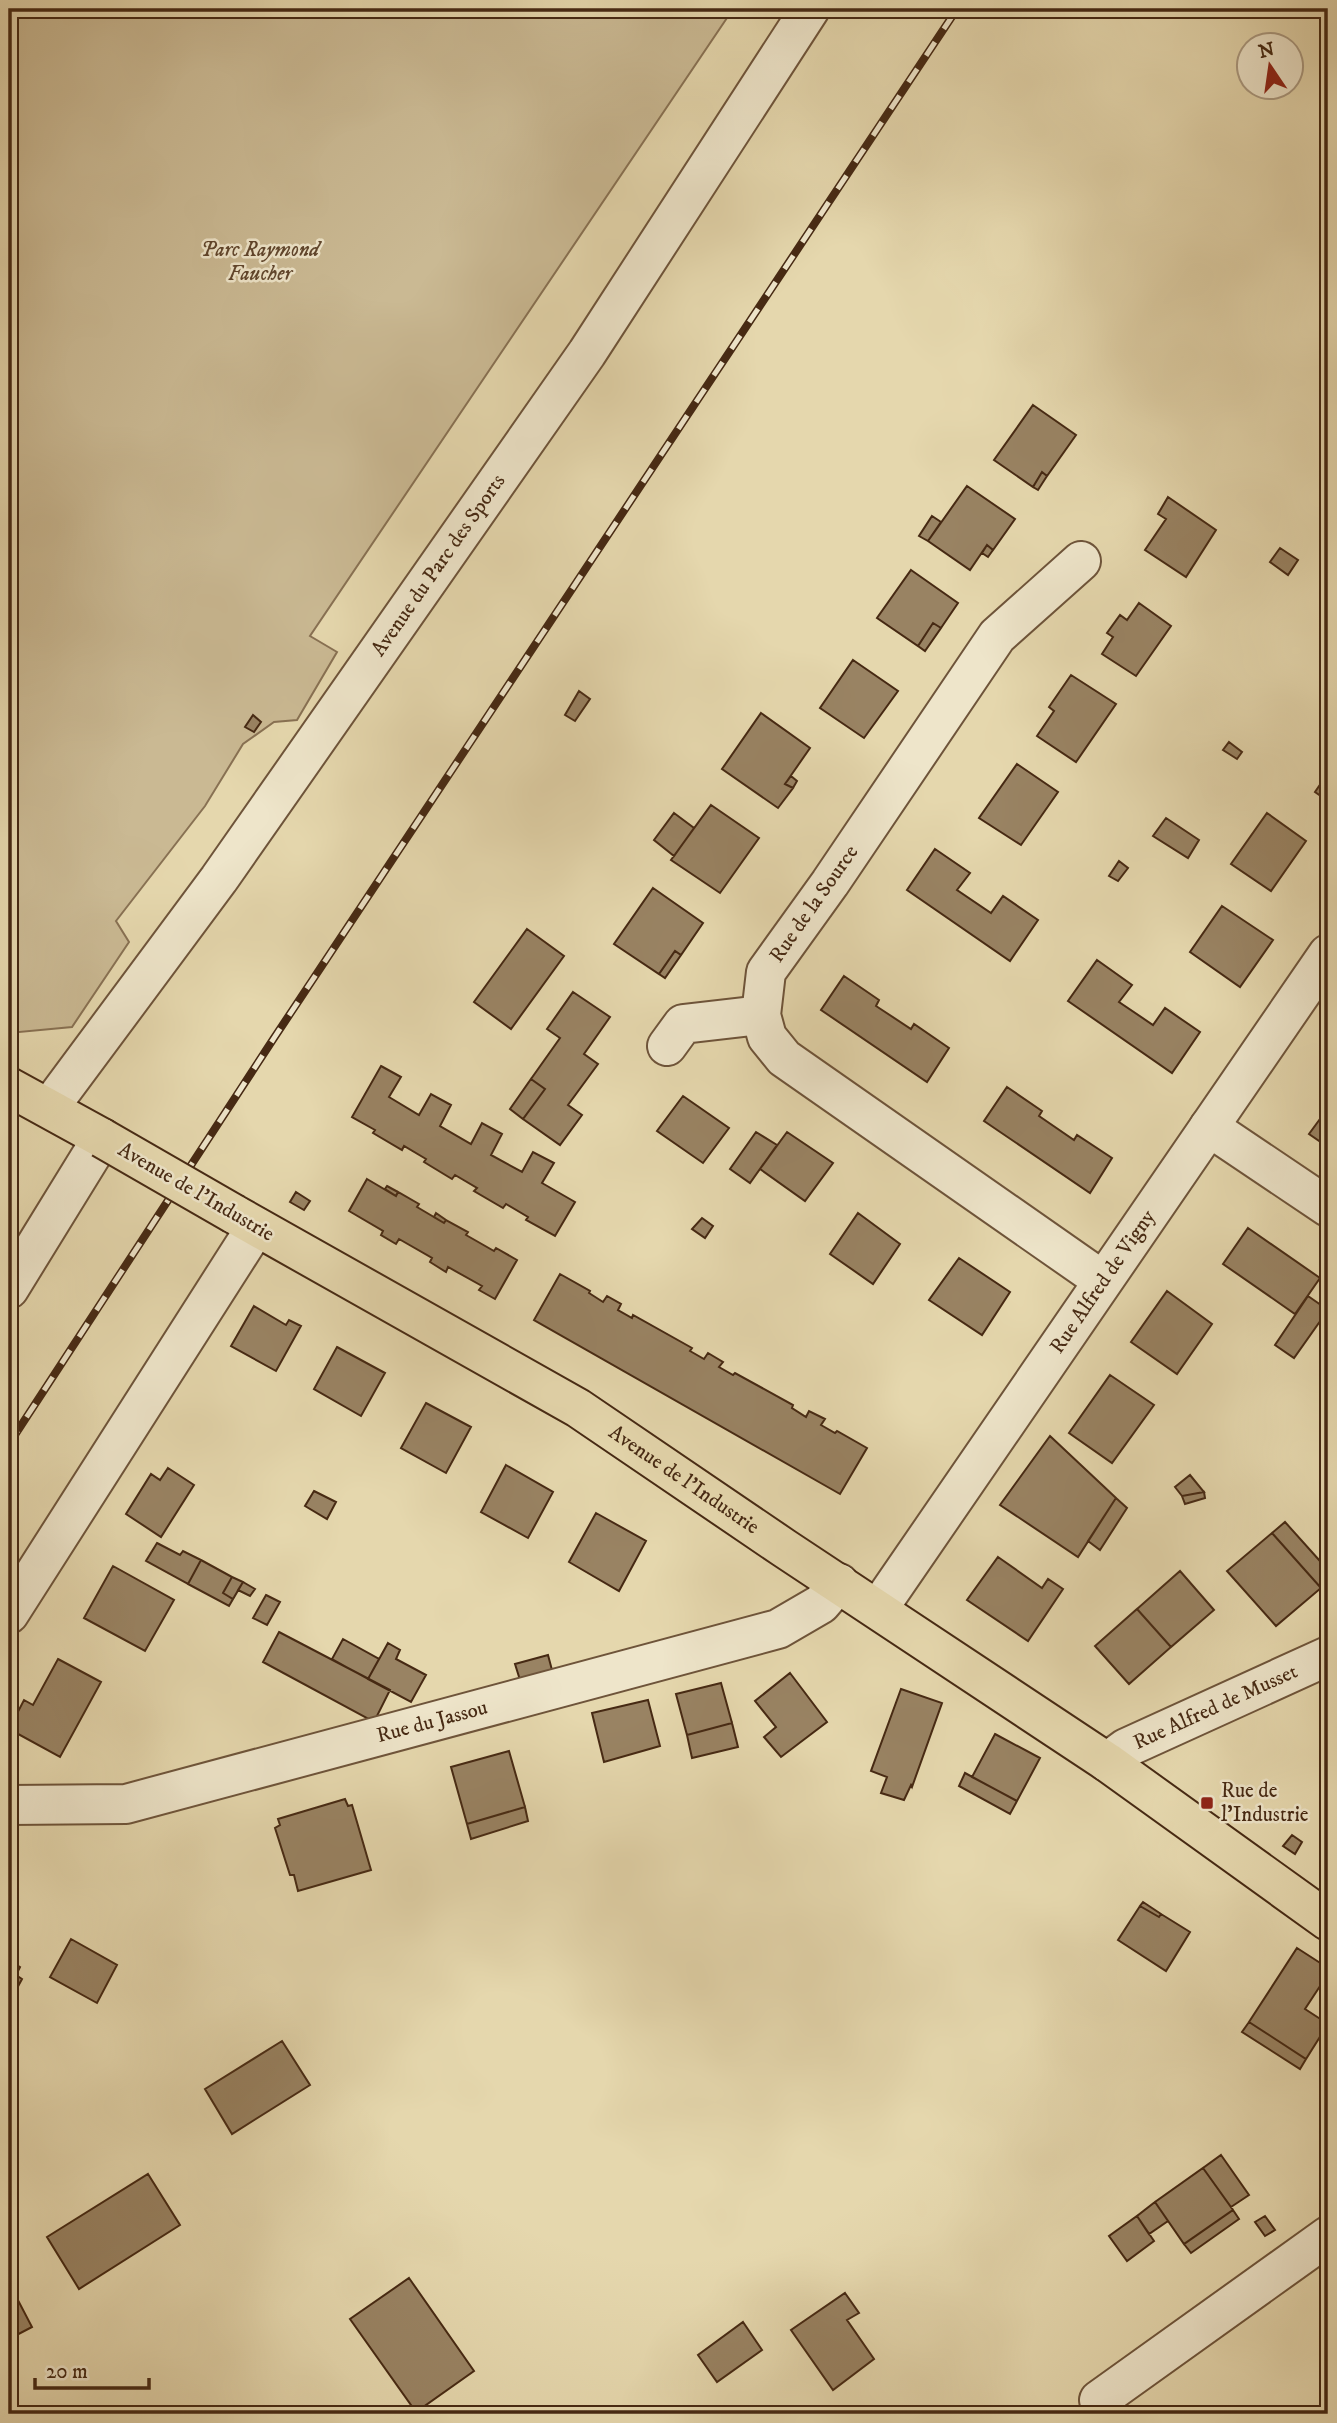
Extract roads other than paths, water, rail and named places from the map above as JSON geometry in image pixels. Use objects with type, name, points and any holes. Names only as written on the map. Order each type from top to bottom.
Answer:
[{"type":"main road","name":"Avenue de l'Industrie","points":[[9,1087],[578,1408],[1107,1762],[1328,1921]]},
{"type":"street","name":"Avenue du Parc des Sports","points":[[49,1108],[219,879],[587,353],[810,9]]},
{"type":"street","name":"Rue de la Source","points":[[761,1015],[766,972],[998,636],[1081,561]]},
{"type":"street","name":"Rue Alfred de Vigny","points":[[878,1609],[1328,954]]},
{"type":"street","points":[[667,1046],[683,1024],[761,1015],[767,1037],[784,1058],[1102,1280]]},
{"type":"street","points":[[1209,1126],[1328,1207]]},
{"type":"street","points":[[9,1289],[102,1138]]},
{"type":"street","points":[[9,1614],[245,1221]]},
{"type":"street","name":"Rue du Jassou","points":[[9,1805],[126,1804],[139,1801],[778,1629],[821,1604],[839,1583]]},
{"type":"street","name":"Rue Alfred de Musset","points":[[1107,1762],[1126,1748],[1328,1656]]},
{"type":"street","points":[[1099,2400],[1328,2236]]},
{"type":"railway","points":[[9,1444],[274,1038],[957,9]]},
{"type":"place","name":"Rue de l'Industrie","points":[[1207,1803]]},
{"type":"park label","name":"Parc Raymond Faucher","points":[[260,262]]}]
